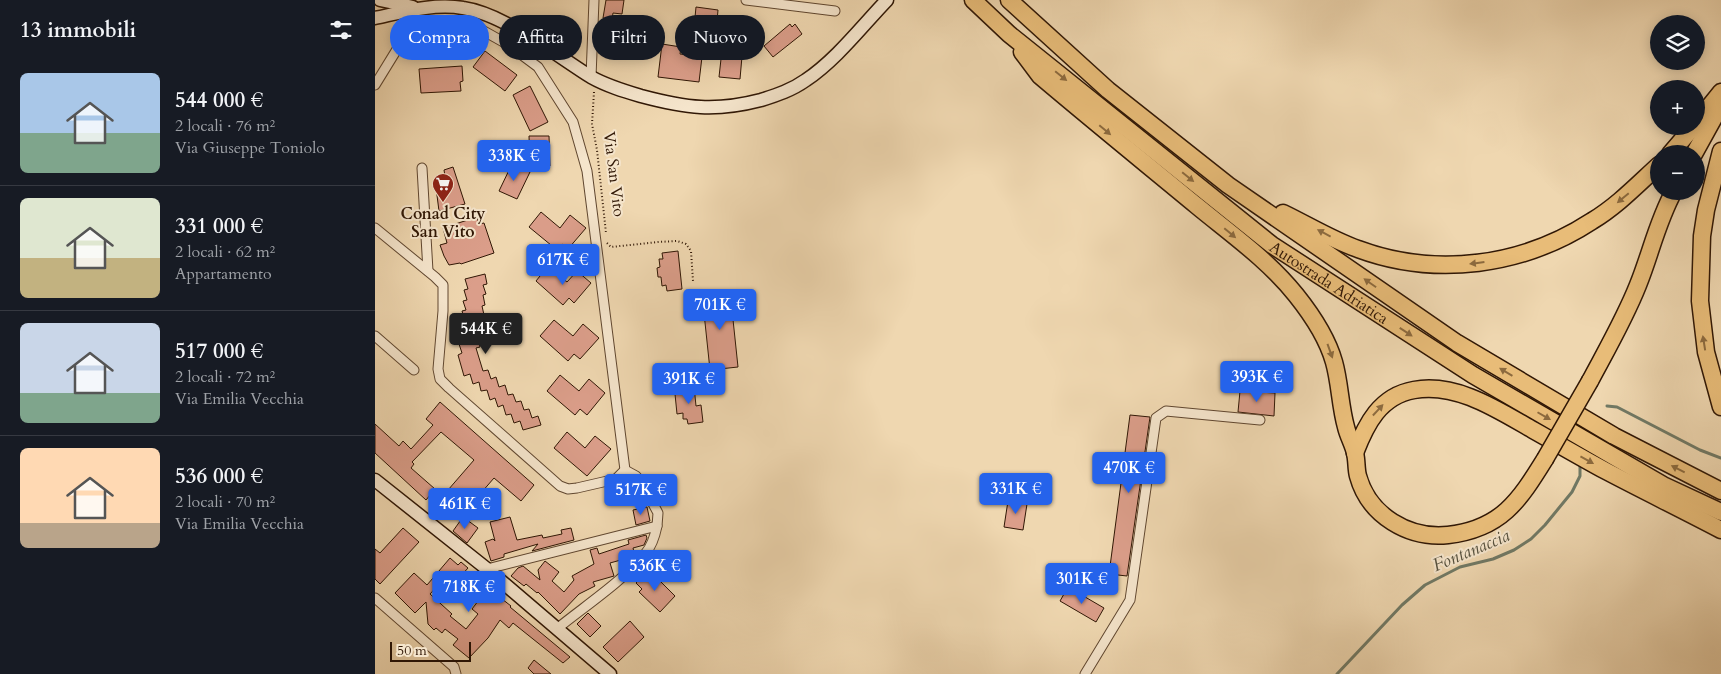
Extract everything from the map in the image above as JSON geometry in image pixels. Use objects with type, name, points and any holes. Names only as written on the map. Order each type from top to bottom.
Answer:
[{"type":"highway","name":"Autostrada Adriatica","points":[[973,0],[1009,34],[1272,245],[1473,375],[1663,484],[1721,512]]},
{"type":"highway","name":"Autostrada Adriatica","points":[[1009,0],[1108,90],[1227,185],[1457,343],[1614,436],[1721,491]]},
{"type":"highway","points":[[1009,34],[1040,76],[1259,257],[1294,293],[1315,320],[1330,350],[1339,381],[1346,428],[1355,453],[1358,476],[1363,488],[1372,504],[1393,523],[1419,534],[1431,536],[1478,529],[1494,520],[1518,500],[1545,459],[1590,381],[1630,304],[1653,236],[1669,200]]},
{"type":"highway","points":[[1705,112],[1721,92]]},
{"type":"highway","points":[[1699,145],[1721,106]]},
{"type":"highway","points":[[1678,145],[1686,135]]},
{"type":"highway","points":[[1721,151],[1702,236],[1699,301],[1706,352],[1721,407]]},
{"type":"highway","points":[[1227,185],[1357,249],[1407,262],[1464,265],[1513,256],[1566,236],[1611,208],[1650,173]]},
{"type":"highway","points":[[1355,453],[1370,420],[1385,403],[1412,390],[1443,390],[1470,398],[1499,411],[1606,471],[1721,530]]},
{"type":"street","points":[[380,0],[420,8],[463,8],[489,16],[509,24],[594,78],[622,91],[688,107],[715,108],[739,106],[772,97],[805,81],[824,66],[887,0]]},
{"type":"street","points":[[594,0],[594,78]]},
{"type":"street","points":[[746,0],[835,11]]},
{"type":"street","points":[[375,18],[420,8]]},
{"type":"street","points":[[489,34],[507,44],[538,68],[573,122],[587,171],[625,470]]},
{"type":"street","points":[[375,85],[390,60]]},
{"type":"street","points":[[422,168],[428,271]]},
{"type":"street","points":[[375,228],[443,285],[443,311],[438,369],[440,379],[449,388],[560,486],[568,489],[577,488],[616,479],[625,470]]},
{"type":"street","points":[[375,336],[414,370]]},
{"type":"street","points":[[1085,674],[1130,600],[1156,418],[1166,411],[1260,420]]},
{"type":"street","points":[[558,628],[630,570],[646,553],[655,535],[658,513],[642,483],[636,476],[625,470]]},
{"type":"street","points":[[376,482],[487,569],[610,674]]},
{"type":"street","points":[[487,569],[657,526]]},
{"type":"street","points":[[375,598],[454,667],[456,674]]},
{"type":"path","name":"Via San Vito","points":[[594,78],[592,124],[597,150],[606,234]]},
{"type":"path","points":[[607,243],[611,247],[677,241],[686,244],[691,251],[693,281]]},
{"type":"building","points":[[606,0],[624,0],[622,14],[604,15]]},
{"type":"building","points":[[696,7],[718,10],[718,15],[695,15]]},
{"type":"building","points":[[790,24],[792,27],[795,24],[802,34],[773,57],[765,45]]},
{"type":"building","points":[[665,44],[675,46],[675,60],[702,60],[699,82],[658,77],[660,60],[665,60]]},
{"type":"building","points":[[489,54],[517,75],[505,91],[473,67],[478,60],[489,60]]},
{"type":"building","points":[[721,60],[742,60],[740,79],[719,77]]},
{"type":"building","points":[[462,66],[463,81],[460,82],[461,91],[421,93],[419,69]]},
{"type":"building","points":[[530,86],[548,122],[530,131],[513,95]]},
{"type":"building","points":[[529,136],[549,136],[550,166],[530,166]]},
{"type":"building","points":[[512,164],[530,172],[517,199],[499,191]]},
{"type":"building","points":[[453,167],[465,204],[439,211],[435,180],[445,176],[444,170]]},
{"type":"building","points":[[541,212],[560,228],[570,215],[586,228],[568,249],[562,244],[557,250],[529,227]]},
{"type":"building","points":[[477,217],[479,224],[484,223],[494,253],[461,264],[449,265],[440,245],[447,243],[443,228]]},
{"type":"building","points":[[678,251],[682,289],[667,291],[666,285],[662,286],[661,277],[658,277],[659,259],[663,259],[662,253]]},
{"type":"building","points":[[548,266],[567,282],[577,271],[591,283],[574,303],[569,298],[563,305],[536,281]]},
{"type":"building","points":[[485,274],[487,284],[483,285],[486,294],[483,295],[485,305],[482,306],[484,315],[481,316],[483,326],[479,327],[482,337],[478,338],[480,347],[476,348],[483,371],[488,370],[491,379],[496,377],[499,387],[505,385],[508,395],[513,394],[516,402],[521,401],[524,410],[529,409],[532,418],[538,416],[541,425],[523,430],[520,421],[514,423],[511,414],[506,415],[503,405],[498,407],[495,398],[490,400],[487,390],[481,391],[479,382],[473,384],[470,374],[464,376],[458,355],[462,353],[459,344],[462,342],[460,333],[463,332],[461,323],[465,321],[462,311],[466,310],[463,301],[467,300],[464,290],[468,289],[465,279]]},
{"type":"building","points":[[730,291],[738,367],[710,370],[702,294]]},
{"type":"building","points":[[554,320],[573,336],[583,324],[599,338],[580,359],[574,354],[568,361],[540,336]]},
{"type":"building","points":[[560,375],[579,391],[589,379],[605,393],[587,415],[580,409],[575,415],[547,391]]},
{"type":"building","points":[[694,386],[696,406],[701,405],[703,422],[688,424],[687,419],[683,419],[683,413],[677,414],[675,394],[679,393],[678,388]]},
{"type":"building","points":[[1240,391],[1275,393],[1274,416],[1238,412]]},
{"type":"building","points":[[440,402],[534,485],[521,501],[494,478],[468,508],[448,490],[474,460],[441,432],[412,462],[414,464],[411,468],[435,489],[426,500],[375,453],[375,424],[399,446],[403,441],[411,449],[433,425],[426,419]]},
{"type":"building","points":[[1130,415],[1150,417],[1127,576],[1109,574]]},
{"type":"building","points":[[567,432],[585,448],[595,436],[611,449],[587,476],[554,448]]},
{"type":"building","points":[[1008,501],[1027,504],[1023,530],[1004,527]]},
{"type":"building","points":[[647,507],[650,521],[636,525],[633,510]]},
{"type":"building","points":[[463,517],[478,528],[467,543],[453,531]]},
{"type":"building","points":[[510,517],[517,540],[542,535],[543,538],[562,534],[561,530],[571,528],[574,540],[532,551],[538,544],[504,554],[504,557],[491,561],[485,542],[493,539],[495,541],[490,522]]},
{"type":"building","points":[[403,528],[419,542],[380,584],[375,579],[375,549],[380,553]]},
{"type":"building","points":[[646,535],[647,538],[644,545],[633,548],[635,556],[610,563],[614,576],[593,582],[595,586],[579,594],[560,614],[538,592],[526,584],[524,586],[511,576],[518,568],[523,566],[540,580],[538,570],[545,561],[559,572],[552,581],[564,592],[574,580],[572,576],[594,564],[590,550],[597,548],[599,554],[629,544],[628,540]]},
{"type":"building","points":[[450,558],[458,565],[461,562],[468,568],[460,577],[456,573],[446,584],[442,581],[430,594],[452,614],[450,616],[466,629],[478,614],[472,609],[488,588],[570,657],[563,663],[513,623],[509,628],[500,620],[488,638],[469,658],[453,645],[458,639],[445,629],[442,633],[436,628],[434,630],[428,624],[426,602],[415,613],[395,593],[414,573],[427,585]]},
{"type":"building","points":[[652,573],[675,596],[660,612],[639,592],[642,589],[636,583],[644,575],[646,578]]},
{"type":"building","points":[[1068,587],[1104,608],[1096,622],[1060,601]]},
{"type":"building","points":[[588,613],[601,626],[590,637],[577,624]]},
{"type":"building","points":[[630,621],[644,637],[618,662],[603,647]]},
{"type":"building","points":[[534,660],[551,674],[534,674],[528,668]]},
{"type":"waterway","name":"Fontanaccia","points":[[1607,406],[1617,407],[1700,450],[1721,458]]},
{"type":"waterway","name":"Fontanaccia","points":[[1337,674],[1402,605],[1425,585],[1460,567],[1493,559],[1514,550],[1531,539],[1572,492],[1580,476],[1580,465]]},
{"type":"place","name":"Conad City San Vito","points":[[443,203]]}]
